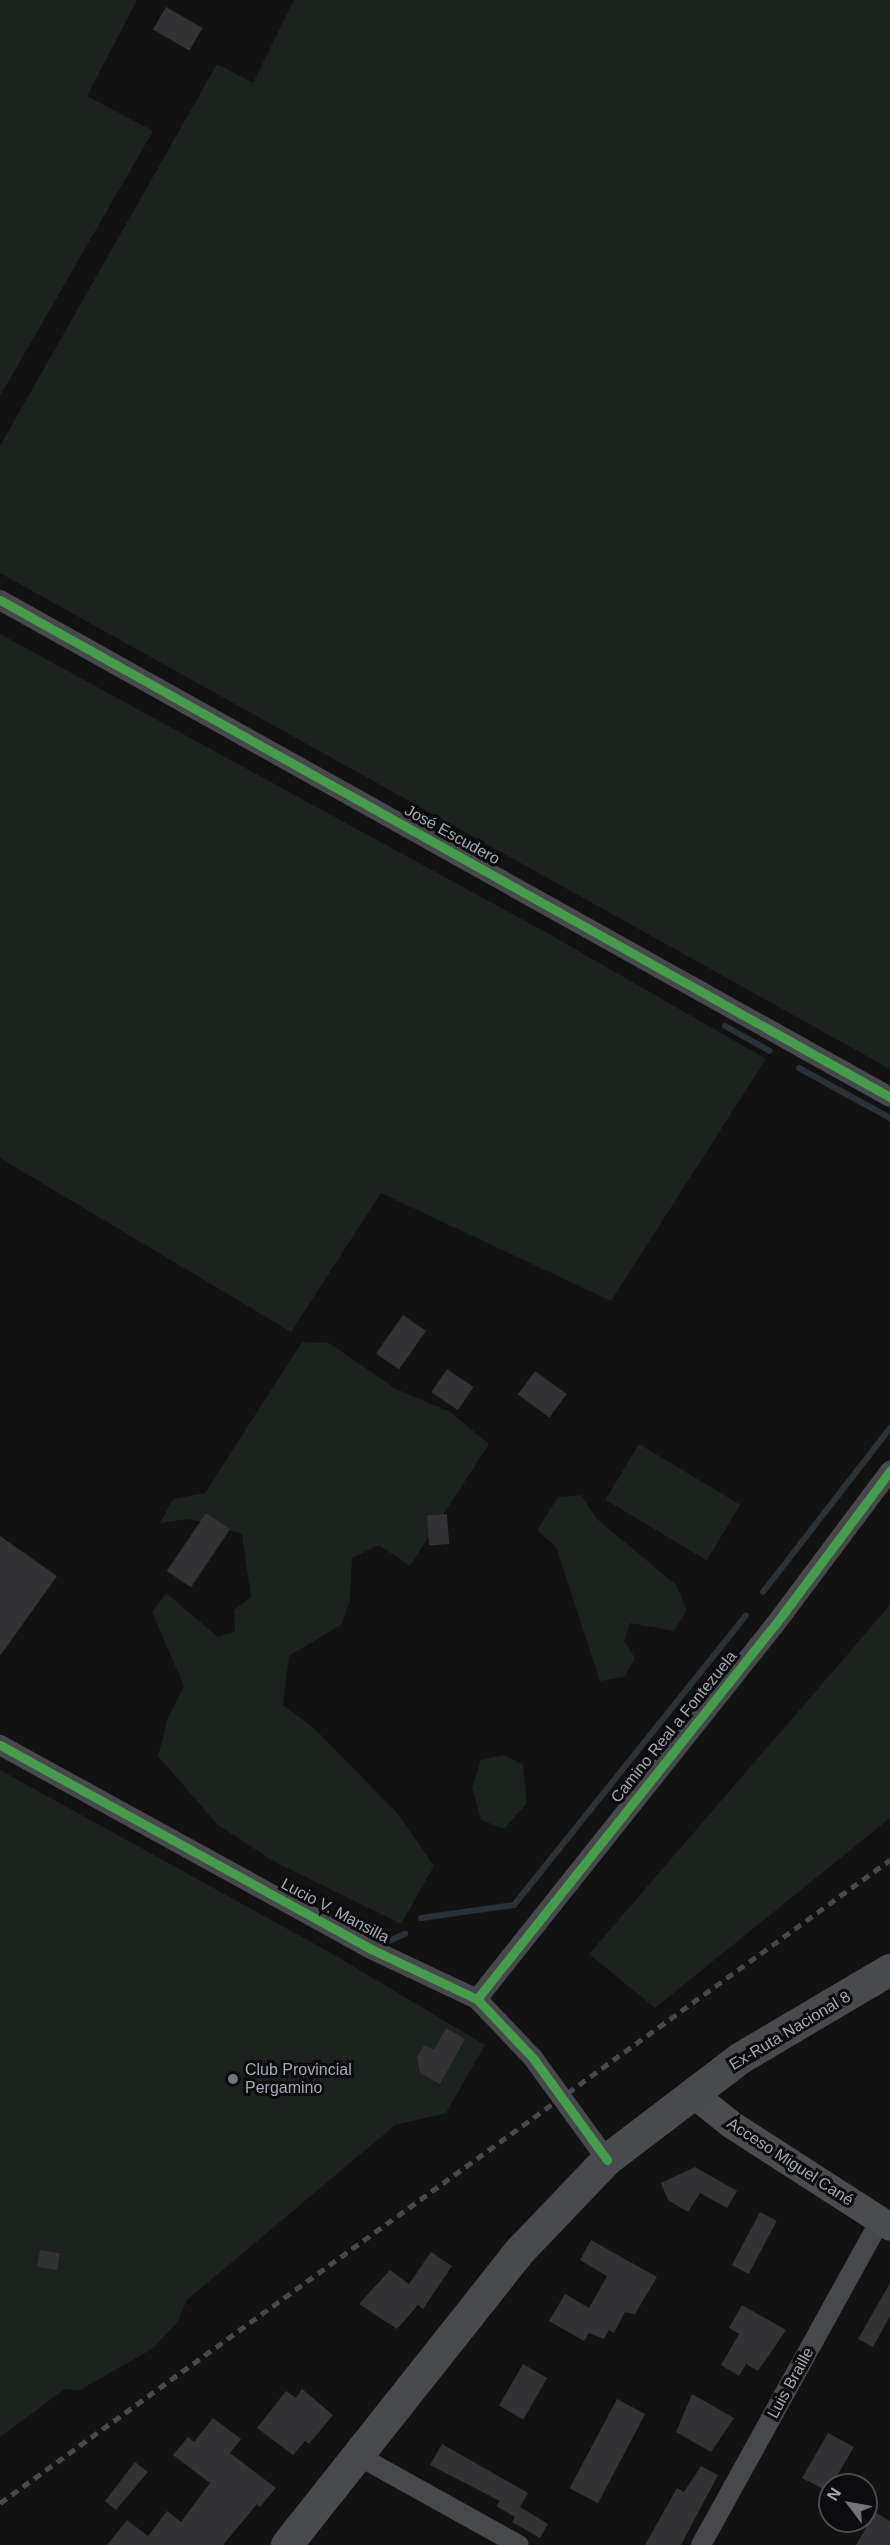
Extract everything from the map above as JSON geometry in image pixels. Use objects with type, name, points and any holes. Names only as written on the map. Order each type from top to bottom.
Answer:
[{"type":"main road","name":"Ex-Ruta Nacional 8","points":[[287,2545],[546,2221],[607,2160],[692,2093],[741,2058],[890,1970]]},
{"type":"main road","name":"Acceso Miguel Cané","points":[[692,2093],[732,2125],[885,2224]]},
{"type":"street","name":"José Escudero","points":[[0,600],[890,1097]]},
{"type":"street","name":"Camino Real a Fontezuela","points":[[477,1999],[774,1626],[890,1471]]},
{"type":"street","name":"Lucio V. Mansilla","points":[[0,1745],[371,1949],[477,1999],[533,2058],[607,2160]]},
{"type":"street","name":"Luis Braille","points":[[701,2545],[885,2224]]},
{"type":"street","points":[[357,2455],[519,2545]]},
{"type":"shaded area","points":[[0,0],[137,0],[87,96],[153,131],[0,396]]},
{"type":"shaded area","points":[[294,0],[890,0],[890,1069],[0,573],[0,446],[217,64],[253,83]]},
{"type":"shaded area","points":[[0,634],[549,934],[766,1059],[611,1301],[381,1193],[291,1332],[0,1158]]},
{"type":"shaded area","points":[[302,1342],[329,1343],[396,1389],[450,1412],[489,1444],[410,1566],[379,1545],[352,1558],[350,1601],[341,1625],[289,1656],[283,1705],[315,1729],[398,1814],[434,1866],[401,1924],[273,1861],[218,1825],[158,1756],[168,1718],[184,1686],[152,1612],[166,1593],[218,1637],[235,1631],[234,1610],[251,1597],[242,1534],[189,1519],[160,1523],[173,1499],[205,1493]]},
{"type":"shaded area","points":[[639,1444],[740,1505],[707,1560],[606,1500]]},
{"type":"shaded area","points":[[581,1495],[597,1519],[676,1585],[687,1610],[674,1631],[630,1623],[624,1641],[635,1658],[624,1677],[600,1681],[556,1547],[537,1530],[558,1497]]},
{"type":"shaded area","points":[[890,1605],[890,1818],[655,2008],[589,1954]]},
{"type":"shaded area","points":[[504,1755],[523,1765],[527,1803],[504,1829],[481,1820],[472,1787],[481,1760]]},
{"type":"shaded area","name":"Club Provincial Pergamino","points":[[0,1770],[331,1953],[485,2045],[446,2113],[395,2125],[187,2300],[177,2323],[152,2349],[78,2391],[65,2389],[0,2437]]},
{"type":"building","points":[[166,7],[202,28],[189,51],[153,30]]},
{"type":"building","points":[[403,1315],[426,1331],[399,1370],[376,1354]]},
{"type":"building","points":[[447,1369],[474,1387],[458,1410],[431,1392]]},
{"type":"building","points":[[535,1371],[567,1394],[550,1417],[518,1394]]},
{"type":"building","points":[[206,1513],[230,1529],[191,1587],[167,1571]]},
{"type":"building","points":[[447,1514],[449,1544],[429,1545],[427,1515]]},
{"type":"building","points":[[0,1536],[57,1576],[0,1656]]},
{"type":"building","points":[[446,2028],[465,2039],[440,2084],[420,2073],[417,2057],[424,2045],[434,2050]]},
{"type":"building","points":[[695,2167],[737,2191],[727,2208],[700,2193],[688,2212],[668,2200],[661,2183]]},
{"type":"building","points":[[760,2212],[777,2221],[749,2274],[732,2265]]},
{"type":"building","points":[[591,2240],[657,2277],[635,2314],[625,2312],[614,2333],[609,2330],[604,2339],[589,2333],[584,2341],[549,2321],[565,2294],[589,2308],[607,2276],[580,2260]]},
{"type":"building","points":[[40,2250],[60,2253],[57,2270],[37,2267]]},
{"type":"building","points":[[431,2252],[452,2266],[423,2309],[418,2305],[397,2329],[359,2304],[390,2270],[409,2284]]},
{"type":"building","points":[[890,2283],[890,2316],[873,2347],[858,2339]]},
{"type":"building","points":[[742,2305],[786,2330],[758,2371],[746,2364],[739,2376],[721,2365],[739,2334],[729,2328]]},
{"type":"building","points":[[523,2364],[547,2378],[523,2420],[499,2406]]},
{"type":"building","points":[[302,2389],[333,2415],[309,2444],[305,2441],[293,2455],[257,2428],[286,2391],[296,2398]]},
{"type":"building","points":[[692,2394],[734,2418],[711,2452],[676,2432]]},
{"type":"building","points":[[617,2399],[645,2414],[598,2503],[570,2488]]},
{"type":"building","points":[[213,2418],[241,2439],[230,2453],[276,2488],[260,2507],[257,2504],[223,2545],[107,2545],[127,2520],[148,2536],[167,2511],[181,2522],[210,2483],[173,2455],[188,2437],[194,2442]]},
{"type":"building","points":[[828,2433],[854,2447],[839,2473],[818,2473],[818,2486],[802,2478]]},
{"type":"building","points":[[442,2444],[528,2493],[520,2507],[548,2524],[540,2538],[512,2522],[515,2517],[496,2506],[500,2501],[430,2465]]},
{"type":"building","points":[[135,2462],[148,2472],[116,2510],[105,2501]]},
{"type":"building","points":[[701,2466],[718,2475],[681,2545],[645,2545],[677,2488],[684,2492]]},
{"type":"building","points":[[878,2514],[890,2521],[890,2545],[856,2545],[863,2533],[878,2533]]},
{"type":"waterway","points":[[725,1026],[770,1051]]},
{"type":"waterway","points":[[799,1068],[890,1118]]},
{"type":"waterway","points":[[763,1592],[890,1428]]},
{"type":"waterway","points":[[421,1918],[514,1905],[746,1615]]},
{"type":"waterway","points":[[372,1935],[386,1942],[405,1934]]},
{"type":"railway","points":[[0,2503],[890,1860]]},
{"type":"cycle path","points":[[0,600],[890,1097]]},
{"type":"cycle path","points":[[477,1999],[774,1626],[890,1471]]},
{"type":"cycle path","points":[[0,1745],[371,1949],[477,1999],[533,2058],[607,2160]]},
{"type":"place","name":"Club Provincial Pergamino","points":[[233,2079]]}]
